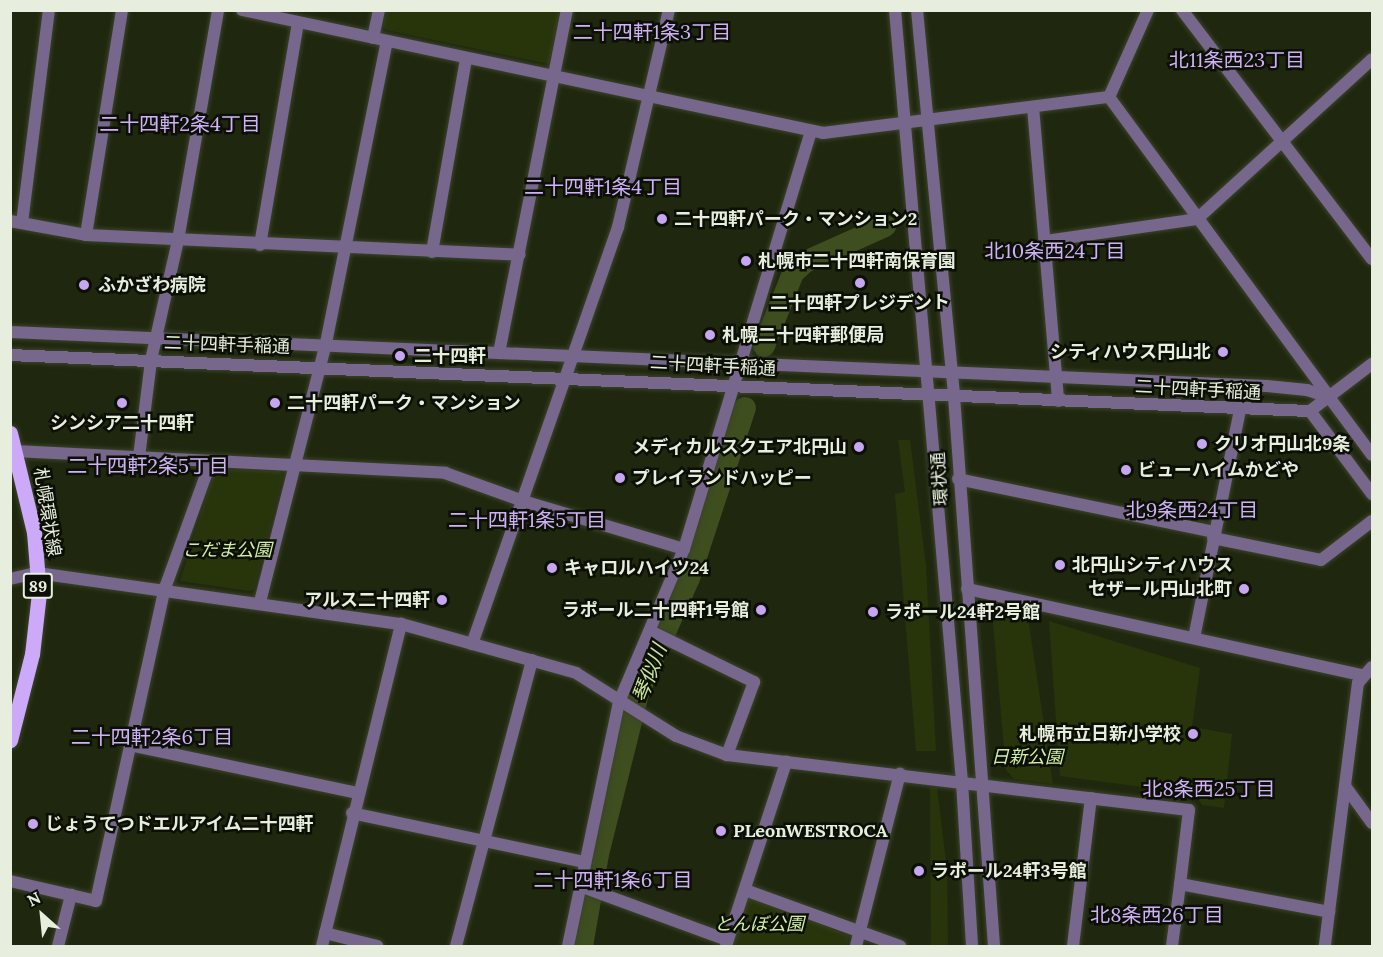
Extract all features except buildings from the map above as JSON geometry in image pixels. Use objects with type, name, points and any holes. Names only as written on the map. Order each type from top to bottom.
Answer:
[{"type":"main road","name":"札幌環状線","points":[[10,433],[34,532],[39,593],[32,654],[10,740]]},
{"type":"street","points":[[49,10],[16,222],[86,235],[346,249],[520,255]]},
{"type":"street","points":[[86,235],[122,10]]},
{"type":"street","points":[[139,457],[151,360],[178,240],[218,10]]},
{"type":"street","points":[[242,10],[823,133],[1109,97]]},
{"type":"street","points":[[373,38],[379,10]]},
{"type":"street","points":[[499,353],[567,10]]},
{"type":"street","points":[[472,644],[618,227],[669,10]]},
{"type":"street","name":"環状通","points":[[895,10],[962,782],[972,946]]},
{"type":"street","name":"環状通","points":[[917,10],[954,396],[958,479],[984,786],[994,946]]},
{"type":"street","points":[[1109,97],[1148,10]]},
{"type":"street","points":[[1182,10],[1372,259]]},
{"type":"street","points":[[260,245],[298,23]]},
{"type":"street","points":[[260,602],[321,367],[387,41]]},
{"type":"street","points":[[432,252],[466,59]]},
{"type":"street","points":[[1045,242],[1197,219],[1284,143],[1372,59]]},
{"type":"street","points":[[1109,97],[1372,455]]},
{"type":"street","points":[[1033,107],[1058,401]]},
{"type":"street","points":[[568,946],[584,888],[585,862],[622,704],[653,633],[684,549],[736,386],[811,131]]},
{"type":"street","name":"二十四軒手稲通","points":[[10,332],[326,343],[499,353],[573,354],[742,364],[1268,386],[1307,390],[1329,397]]},
{"type":"street","name":"二十四軒手稲通","points":[[10,355],[928,393],[1240,410],[1310,411]]},
{"type":"street","points":[[1372,364],[1310,411],[1372,494]]},
{"type":"street","points":[[1194,638],[1240,410]]},
{"type":"street","points":[[15,457],[139,457],[445,472],[523,501],[684,549]]},
{"type":"street","points":[[10,880],[96,901],[165,588],[211,460]]},
{"type":"street","points":[[958,479],[1322,560],[1372,521]]},
{"type":"street","points":[[10,579],[37,573],[165,588],[401,624],[576,673],[676,736],[727,755],[1189,810],[1172,946]]},
{"type":"street","points":[[967,589],[1194,638],[1368,671],[1358,683],[1325,946]]},
{"type":"street","points":[[322,946],[352,813],[401,624]]},
{"type":"street","points":[[653,633],[753,682],[727,755]]},
{"type":"street","points":[[456,946],[487,841],[532,660]]},
{"type":"street","points":[[130,745],[357,793]]},
{"type":"street","points":[[584,888],[727,943],[786,762]]},
{"type":"street","points":[[856,946],[900,774]]},
{"type":"street","points":[[1345,786],[1372,823]]},
{"type":"street","points":[[1073,946],[1091,798]]},
{"type":"street","points":[[352,813],[585,862]]},
{"type":"street","points":[[1180,884],[1329,912]]},
{"type":"street","points":[[745,890],[900,946]]},
{"type":"street","points":[[58,946],[70,895]]},
{"type":"street","points":[[325,933],[377,946]]},
{"type":"green space","points":[[386,10],[561,11],[549,64],[386,30],[383,26]]},
{"type":"green space","points":[[898,440],[910,440],[926,566],[936,751],[916,751],[895,494],[905,492]]},
{"type":"green space","name":"こだま公園","points":[[219,469],[280,471],[283,476],[254,589],[250,591],[180,581],[214,472]]},
{"type":"green space","name":"日新公園","points":[[1000,605],[1027,611],[1053,784],[1014,779],[1006,770],[992,611]]},
{"type":"green space","points":[[1049,621],[1200,668],[1192,727],[1232,734],[1224,808],[1202,805],[1195,794],[1060,776]]},
{"type":"green space","points":[[930,787],[937,788],[947,870],[948,946],[931,946]]},
{"type":"green space","name":"とんぼ公園","points":[[748,896],[849,936],[847,946],[730,946]]},
{"type":"waterway","name":"琴似川","points":[[764,346],[793,273],[805,262],[885,226]]},
{"type":"waterway","name":"琴似川","points":[[582,946],[598,854],[638,693],[689,578],[745,408]]},
{"type":"place","name":"二十四軒パーク・マンション2","points":[[662,219]]},
{"type":"place","name":"札幌市二十四軒南保育園","points":[[746,261]]},
{"type":"place","name":"二十四軒プレジデント","points":[[860,283]]},
{"type":"place","name":"ふかざわ病院","points":[[84,285]]},
{"type":"place","name":"札幌二十四軒郵便局","points":[[710,335]]},
{"type":"place","name":"シティハウス円山北","points":[[1223,352]]},
{"type":"place","name":"二十四軒","points":[[400,356]]},
{"type":"place","name":"シンシア二十四軒","points":[[122,403]]},
{"type":"place","name":"二十四軒パーク・マンション","points":[[275,403]]},
{"type":"place","name":"クリオ円山北9条","points":[[1202,444]]},
{"type":"place","name":"メディカルスクエア北円山","points":[[859,447]]},
{"type":"place","name":"ビューハイムかどや","points":[[1126,470]]},
{"type":"place","name":"プレイランドハッピー","points":[[620,478]]},
{"type":"place","name":"北円山シティハウス","points":[[1060,565]]},
{"type":"place","name":"キャロルハイツ24","points":[[552,568]]},
{"type":"place","name":"セザール円山北町","points":[[1244,589]]},
{"type":"place","name":"アルス二十四軒","points":[[442,600]]},
{"type":"place","name":"ラポール二十四軒1号館","points":[[761,610]]},
{"type":"place","name":"ラポール24軒2号館","points":[[873,612]]},
{"type":"place","name":"札幌市立日新小学校","points":[[1193,734]]},
{"type":"place","name":"じょうてつドエルアイム二十四軒","points":[[33,824]]},
{"type":"place","name":"PLeonWESTROCA","points":[[721,831]]},
{"type":"place","name":"ラポール24軒3号館","points":[[919,871]]},
{"type":"district","name":"二十四軒1条3丁目","points":[[652,31]]},
{"type":"district","name":"北11条西23丁目","points":[[1237,59]]},
{"type":"district","name":"二十四軒2条4丁目","points":[[180,123]]},
{"type":"district","name":"二十四軒1条4丁目","points":[[603,186]]},
{"type":"district","name":"北10条西24丁目","points":[[1055,250]]},
{"type":"district","name":"二十四軒2条5丁目","points":[[148,465]]},
{"type":"district","name":"北9条西24丁目","points":[[1192,509]]},
{"type":"district","name":"二十四軒1条5丁目","points":[[527,519]]},
{"type":"district","name":"二十四軒2条6丁目","points":[[152,736]]},
{"type":"district","name":"北8条西25丁目","points":[[1209,788]]},
{"type":"district","name":"二十四軒1条6丁目","points":[[613,879]]},
{"type":"district","name":"北8条西26丁目","points":[[1157,914]]}]
